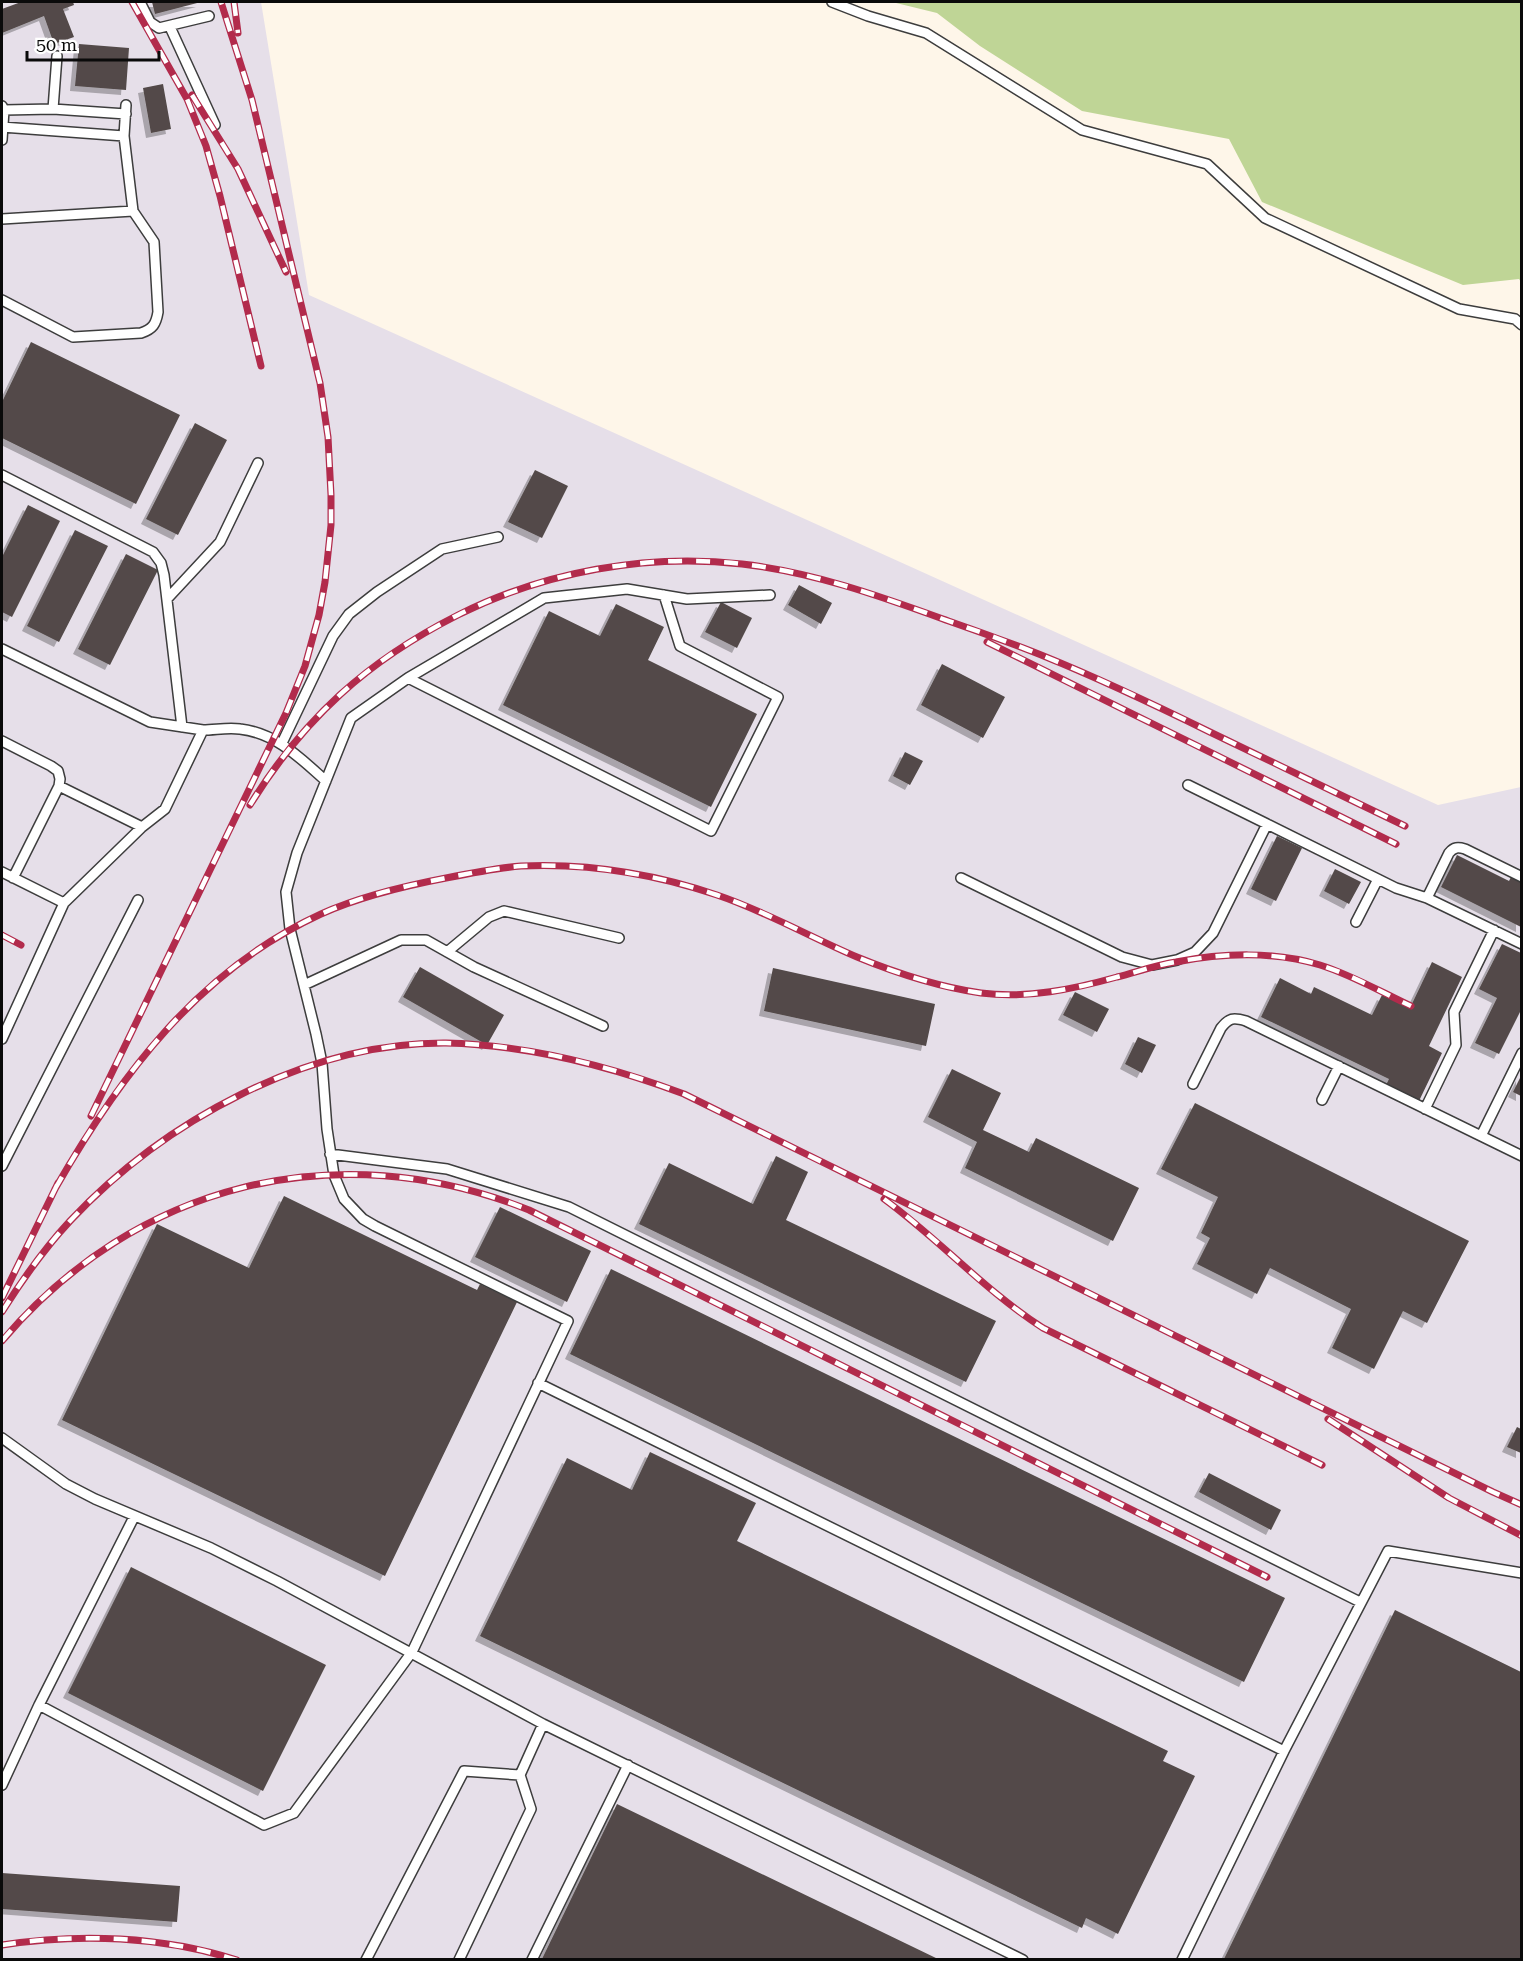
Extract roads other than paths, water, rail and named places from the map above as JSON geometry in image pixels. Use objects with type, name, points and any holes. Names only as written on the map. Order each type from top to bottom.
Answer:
[{"type":"lane","points":[[140,2],[154,26],[159,28],[209,16]]},
{"type":"lane","points":[[832,2],[868,16],[926,33],[1082,130],[1207,164],[1265,218],[1459,309],[1515,319],[1521,326]]},
{"type":"lane","points":[[170,27],[215,125]]},
{"type":"lane","points":[[54,109],[57,56]]},
{"type":"lane","points":[[2,140],[3,108],[126,110],[124,136],[133,211],[154,242],[158,312],[156,323],[151,330],[141,333],[73,337],[2,300]]},
{"type":"lane","points":[[2,127],[124,136]]},
{"type":"lane","points":[[2,219],[133,211]]},
{"type":"lane","points":[[167,600],[220,542],[258,463]]},
{"type":"lane","points":[[2,475],[153,552],[161,563],[182,727]]},
{"type":"lane","points":[[282,744],[333,636],[349,614],[377,592],[442,549],[498,537]]},
{"type":"lane","points":[[39,1705],[264,1825],[294,1813],[412,1652],[568,1321],[375,1226],[363,1219],[344,1199],[334,1174],[330,1154],[322,1063],[290,930],[286,892],[297,853],[351,718],[408,678],[544,598],[627,589],[687,600],[770,595]]},
{"type":"lane","points":[[408,678],[711,831],[777,698],[680,646],[664,596]]},
{"type":"lane","points":[[2,649],[150,723],[203,730],[240,729],[274,739],[289,747],[326,781]]},
{"type":"lane","points":[[2,1039],[64,903],[142,827],[165,809],[203,730]]},
{"type":"lane","points":[[2,741],[58,771],[60,778],[59,786],[13,878]]},
{"type":"lane","points":[[1188,785],[1396,888],[1427,897],[1521,944]]},
{"type":"lane","points":[[59,786],[142,827]]},
{"type":"lane","points":[[961,878],[1122,957],[1152,965],[1177,960],[1195,952],[1213,933],[1267,824]]},
{"type":"lane","points":[[1427,897],[1449,853],[1458,847],[1521,877]]},
{"type":"lane","points":[[2,872],[64,903]]},
{"type":"lane","points":[[1356,922],[1378,879]]},
{"type":"lane","points":[[2,1166],[138,900]]},
{"type":"lane","points":[[447,952],[489,917],[504,911],[619,938]]},
{"type":"lane","points":[[1425,1109],[1456,1045],[1454,1012],[1494,930]]},
{"type":"lane","points":[[304,985],[402,940],[426,940],[474,967],[603,1026]]},
{"type":"lane","points":[[1193,1084],[1221,1028],[1227,1020],[1234,1018],[1246,1021],[1521,1156]]},
{"type":"lane","points":[[1481,1136],[1521,1053]]},
{"type":"lane","points":[[1322,1100],[1339,1066]]},
{"type":"lane","points":[[330,1154],[447,1169],[569,1207],[1360,1602]]},
{"type":"lane","points":[[538,1383],[1284,1752]]},
{"type":"lane","points":[[2,1438],[66,1484],[134,1517],[211,1548],[412,1652],[543,1724],[1023,1959]]},
{"type":"lane","points":[[2,1785],[39,1705],[134,1517]]},
{"type":"lane","points":[[1182,1959],[1284,1752],[1388,1551],[1521,1573]]},
{"type":"lane","points":[[459,1959],[531,1809],[520,1775],[543,1724]]},
{"type":"lane","points":[[532,1959],[628,1765]]},
{"type":"lane","points":[[366,1959],[464,1771],[520,1775]]},
{"type":"railway","points":[[132,2],[187,99],[206,146],[261,366]]},
{"type":"railway","points":[[91,1116],[286,713],[305,666],[319,615],[325,582],[331,525],[331,495],[328,437],[320,383],[252,100],[221,2]]},
{"type":"railway","points":[[234,2],[238,33]]},
{"type":"railway","points":[[192,95],[238,169],[286,272]]},
{"type":"railway","points":[[250,805],[292,745],[340,695],[366,672],[395,652],[458,615],[525,587],[596,569],[669,561],[706,561],[768,568],[819,579],[894,601],[1020,647],[1130,694],[1405,826]]},
{"type":"railway","points":[[987,642],[1396,844]]},
{"type":"railway","points":[[55,1189],[107,1106],[136,1067],[200,996],[237,965],[277,937],[321,914],[352,902],[414,884],[502,868],[571,866],[670,881],[735,901],[887,969],[918,979],[981,993],[1016,995],[1050,992],[1169,963],[1230,955],[1248,955],[1285,957],[1320,965],[1411,1006]]},
{"type":"railway","points":[[2,935],[21,945]]},
{"type":"railway","points":[[2,1312],[51,1243],[107,1185],[148,1151],[193,1121],[241,1094],[290,1073],[342,1056],[394,1046],[446,1043],[507,1048],[567,1058],[626,1074],[684,1094],[1522,1505]]},
{"type":"railway","points":[[2,1341],[55,1287],[114,1243],[177,1210],[243,1187],[313,1176],[384,1176],[456,1187],[529,1210],[1267,1577]]},
{"type":"railway","points":[[2,1298],[58,1183]]},
{"type":"railway","points":[[884,1199],[1001,1298],[1043,1328],[1322,1465]]},
{"type":"railway","points":[[1328,1419],[1449,1498],[1522,1536]]},
{"type":"railway","points":[[2,1945],[61,1939],[120,1939],[179,1946],[237,1960]]}]
